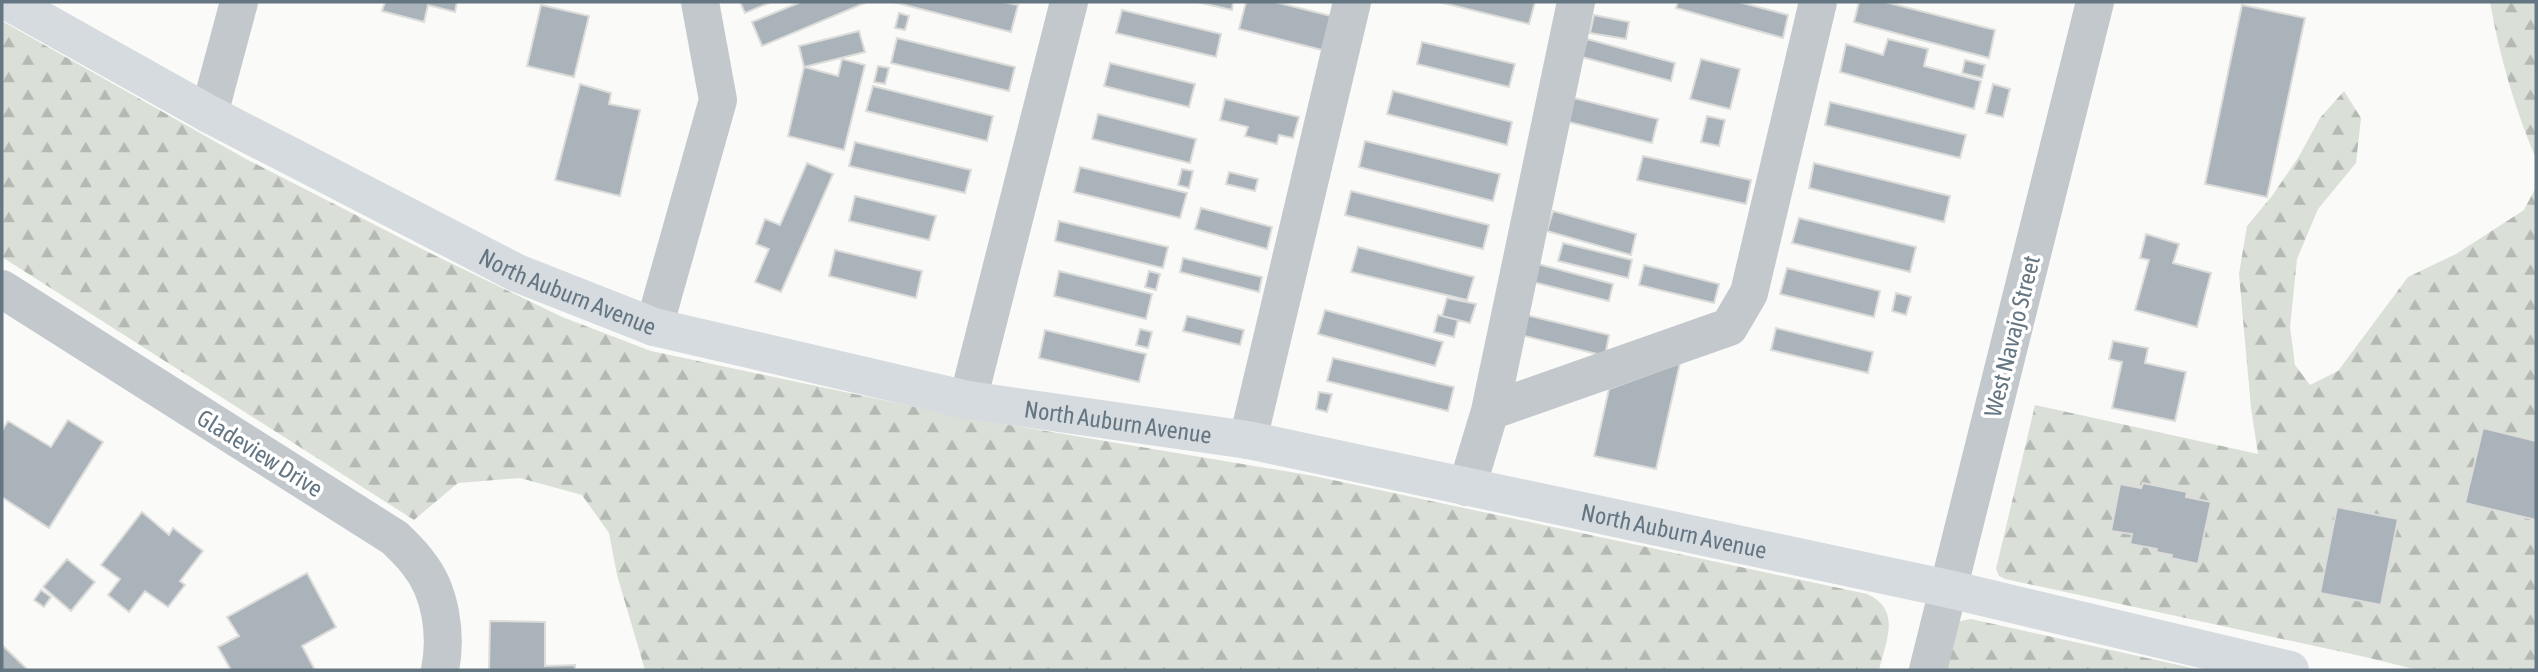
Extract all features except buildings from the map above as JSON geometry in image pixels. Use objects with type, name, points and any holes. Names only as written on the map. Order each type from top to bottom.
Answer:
[{"type":"main road","name":"North Auburn Avenue","points":[[9,2],[209,114],[517,273],[654,327],[968,400],[1248,440],[1950,589],[2290,670]]},
{"type":"street","points":[[209,114],[239,2]]},
{"type":"street","points":[[654,327],[718,100],[700,2]]},
{"type":"street","points":[[968,400],[1069,2]]},
{"type":"street","points":[[1248,440],[1352,2]]},
{"type":"street","points":[[1467,487],[1490,411],[1576,2]]},
{"type":"street","points":[[1490,411],[1729,327],[1749,293],[1818,2]]},
{"type":"street","name":"West Navajo Street","points":[[1928,670],[2095,2]]},
{"type":"street","name":"Gladeview Drive","points":[[2,289],[395,538],[420,564],[434,592],[442,624],[440,670]]},
{"type":"green space","points":[[2490,2],[2536,2],[2536,159],[2508,82]]},
{"type":"green space","points":[[2,21],[246,159],[430,253],[562,317],[651,351],[968,418],[1314,476],[1867,594],[1885,608],[1888,617],[1888,637],[1879,670],[645,670],[617,575],[609,533],[582,495],[520,478],[458,483],[414,520],[2,257]]},
{"type":"green space","points":[[2344,91],[2361,118],[2356,163],[2318,209],[2297,259],[2290,327],[2295,365],[2310,385],[2338,371],[2408,277],[2456,254],[2524,210],[2536,187],[2536,670],[2418,670],[2005,579],[1999,576],[1996,569],[2035,405],[2258,454],[2251,408],[2239,274],[2247,226],[2298,158],[2320,118]]},
{"type":"green space","points":[[1971,619],[2201,670],[1941,670],[1955,622]]}]
